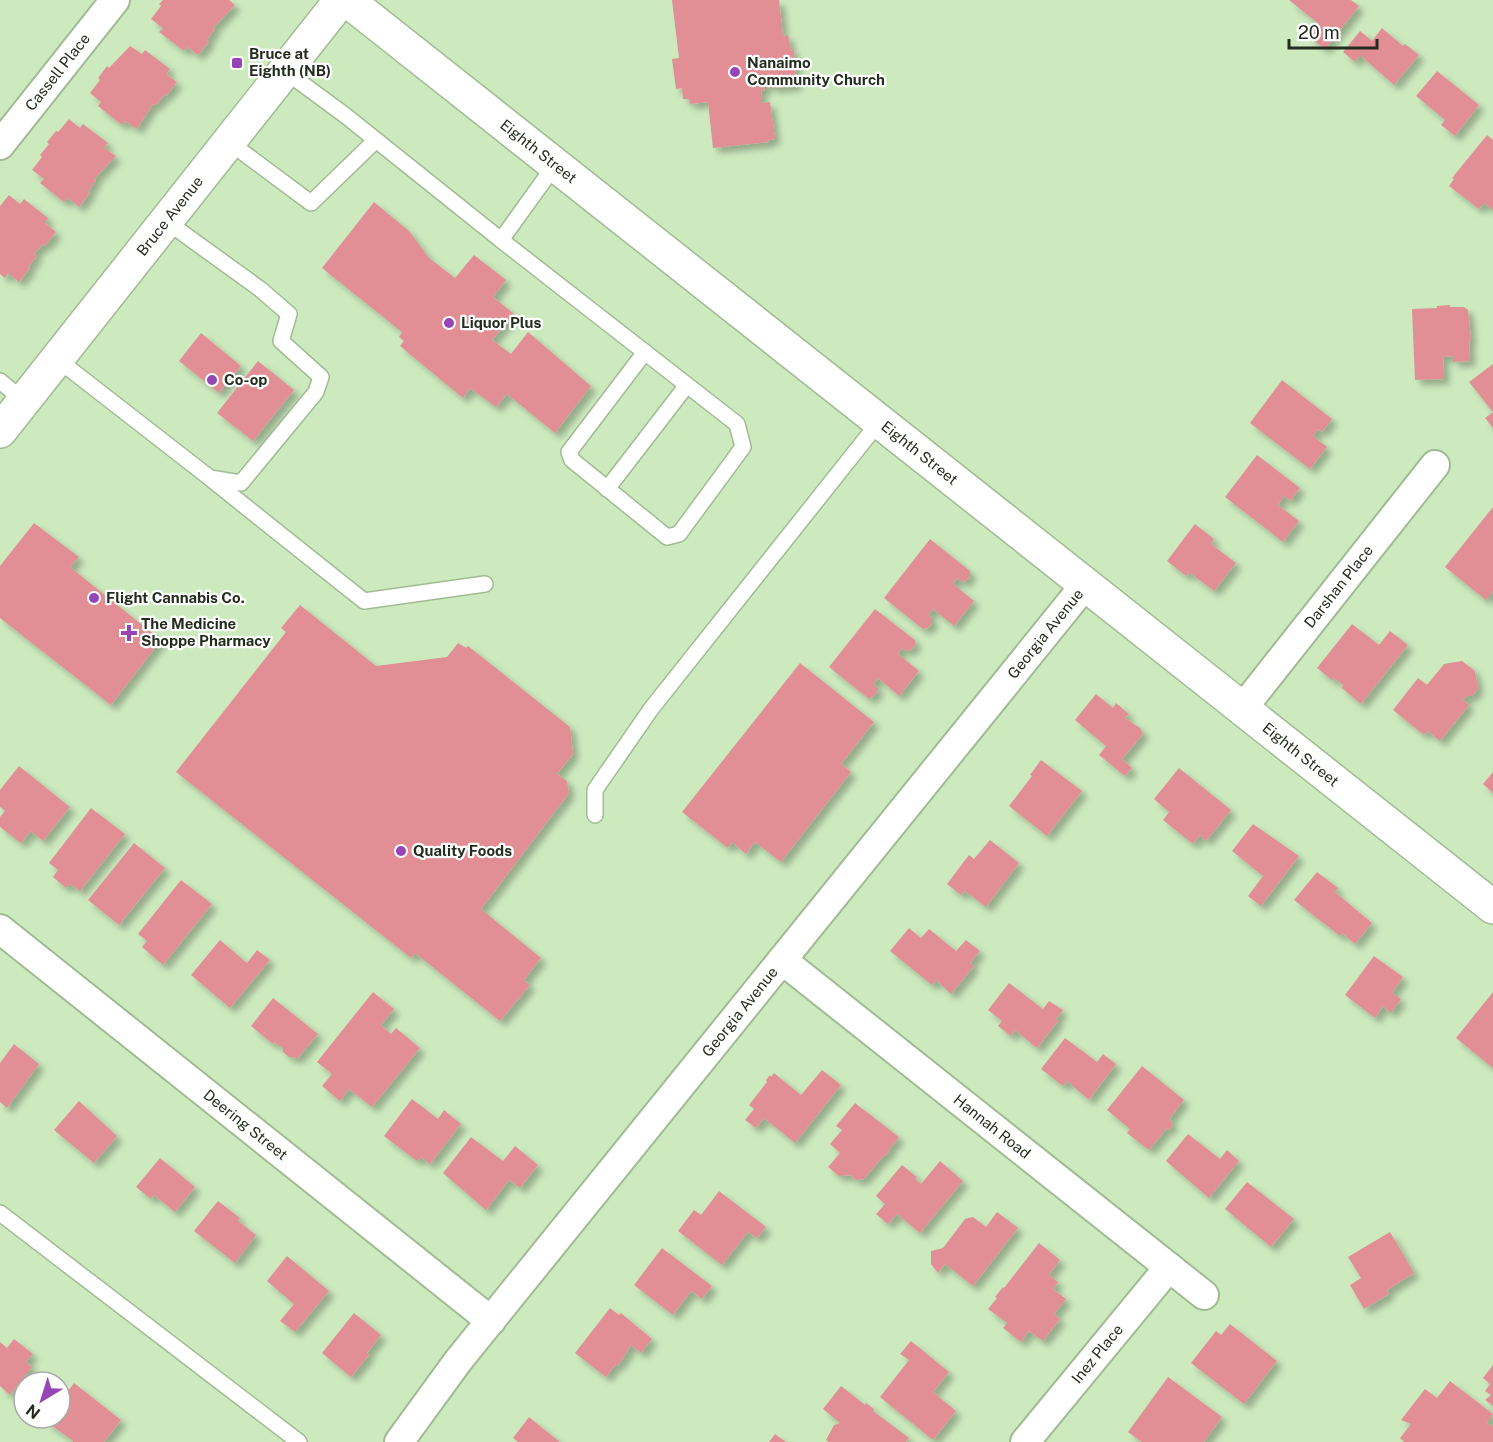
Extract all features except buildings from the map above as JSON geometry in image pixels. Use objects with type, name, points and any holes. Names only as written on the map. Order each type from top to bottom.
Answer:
[{"type":"street","name":"Cassell Place","points":[[0,145],[115,0]]},
{"type":"street","name":"Bruce Avenue","points":[[0,431],[12,391],[57,359],[341,0]]},
{"type":"street","name":"Eighth Street","points":[[347,0],[1493,907]]},
{"type":"street","name":"Darshan Place","points":[[1242,709],[1435,465]]},
{"type":"street","name":"Georgia Avenue","points":[[399,1442],[458,1361],[1085,585]]},
{"type":"street","name":"Deering Street","points":[[0,929],[491,1321]]},
{"type":"street","name":"Hannah Road","points":[[782,960],[1204,1295]]},
{"type":"street","name":"Inez Place","points":[[1025,1442],[1169,1267]]},
{"type":"lane","points":[[285,71],[376,140],[737,424],[742,447],[679,534],[667,537],[572,460],[569,452],[645,352]]},
{"type":"lane","points":[[229,142],[311,203],[376,140]]},
{"type":"lane","points":[[501,240],[555,165]]},
{"type":"lane","points":[[166,221],[260,289],[290,314],[281,341],[321,377],[316,392],[241,483],[210,478]]},
{"type":"lane","points":[[57,359],[364,601],[485,584]]},
{"type":"lane","points":[[607,489],[687,385]]},
{"type":"lane","points":[[595,815],[596,790],[651,709],[879,422]]},
{"type":"lane","points":[[0,1213],[299,1442]]},
{"type":"place","name":"Bruce at Eighth (NB)","points":[[237,63]]},
{"type":"place","name":"Nanaimo Community Church","points":[[735,72]]},
{"type":"place","name":"Liquor Plus","points":[[449,323]]},
{"type":"place","name":"Co-op","points":[[212,380]]},
{"type":"place","name":"Flight Cannabis Co.","points":[[94,598]]},
{"type":"place","name":"The Medicine Shoppe Pharmacy","points":[[129,633]]},
{"type":"place","name":"Quality Foods","points":[[401,851]]}]
